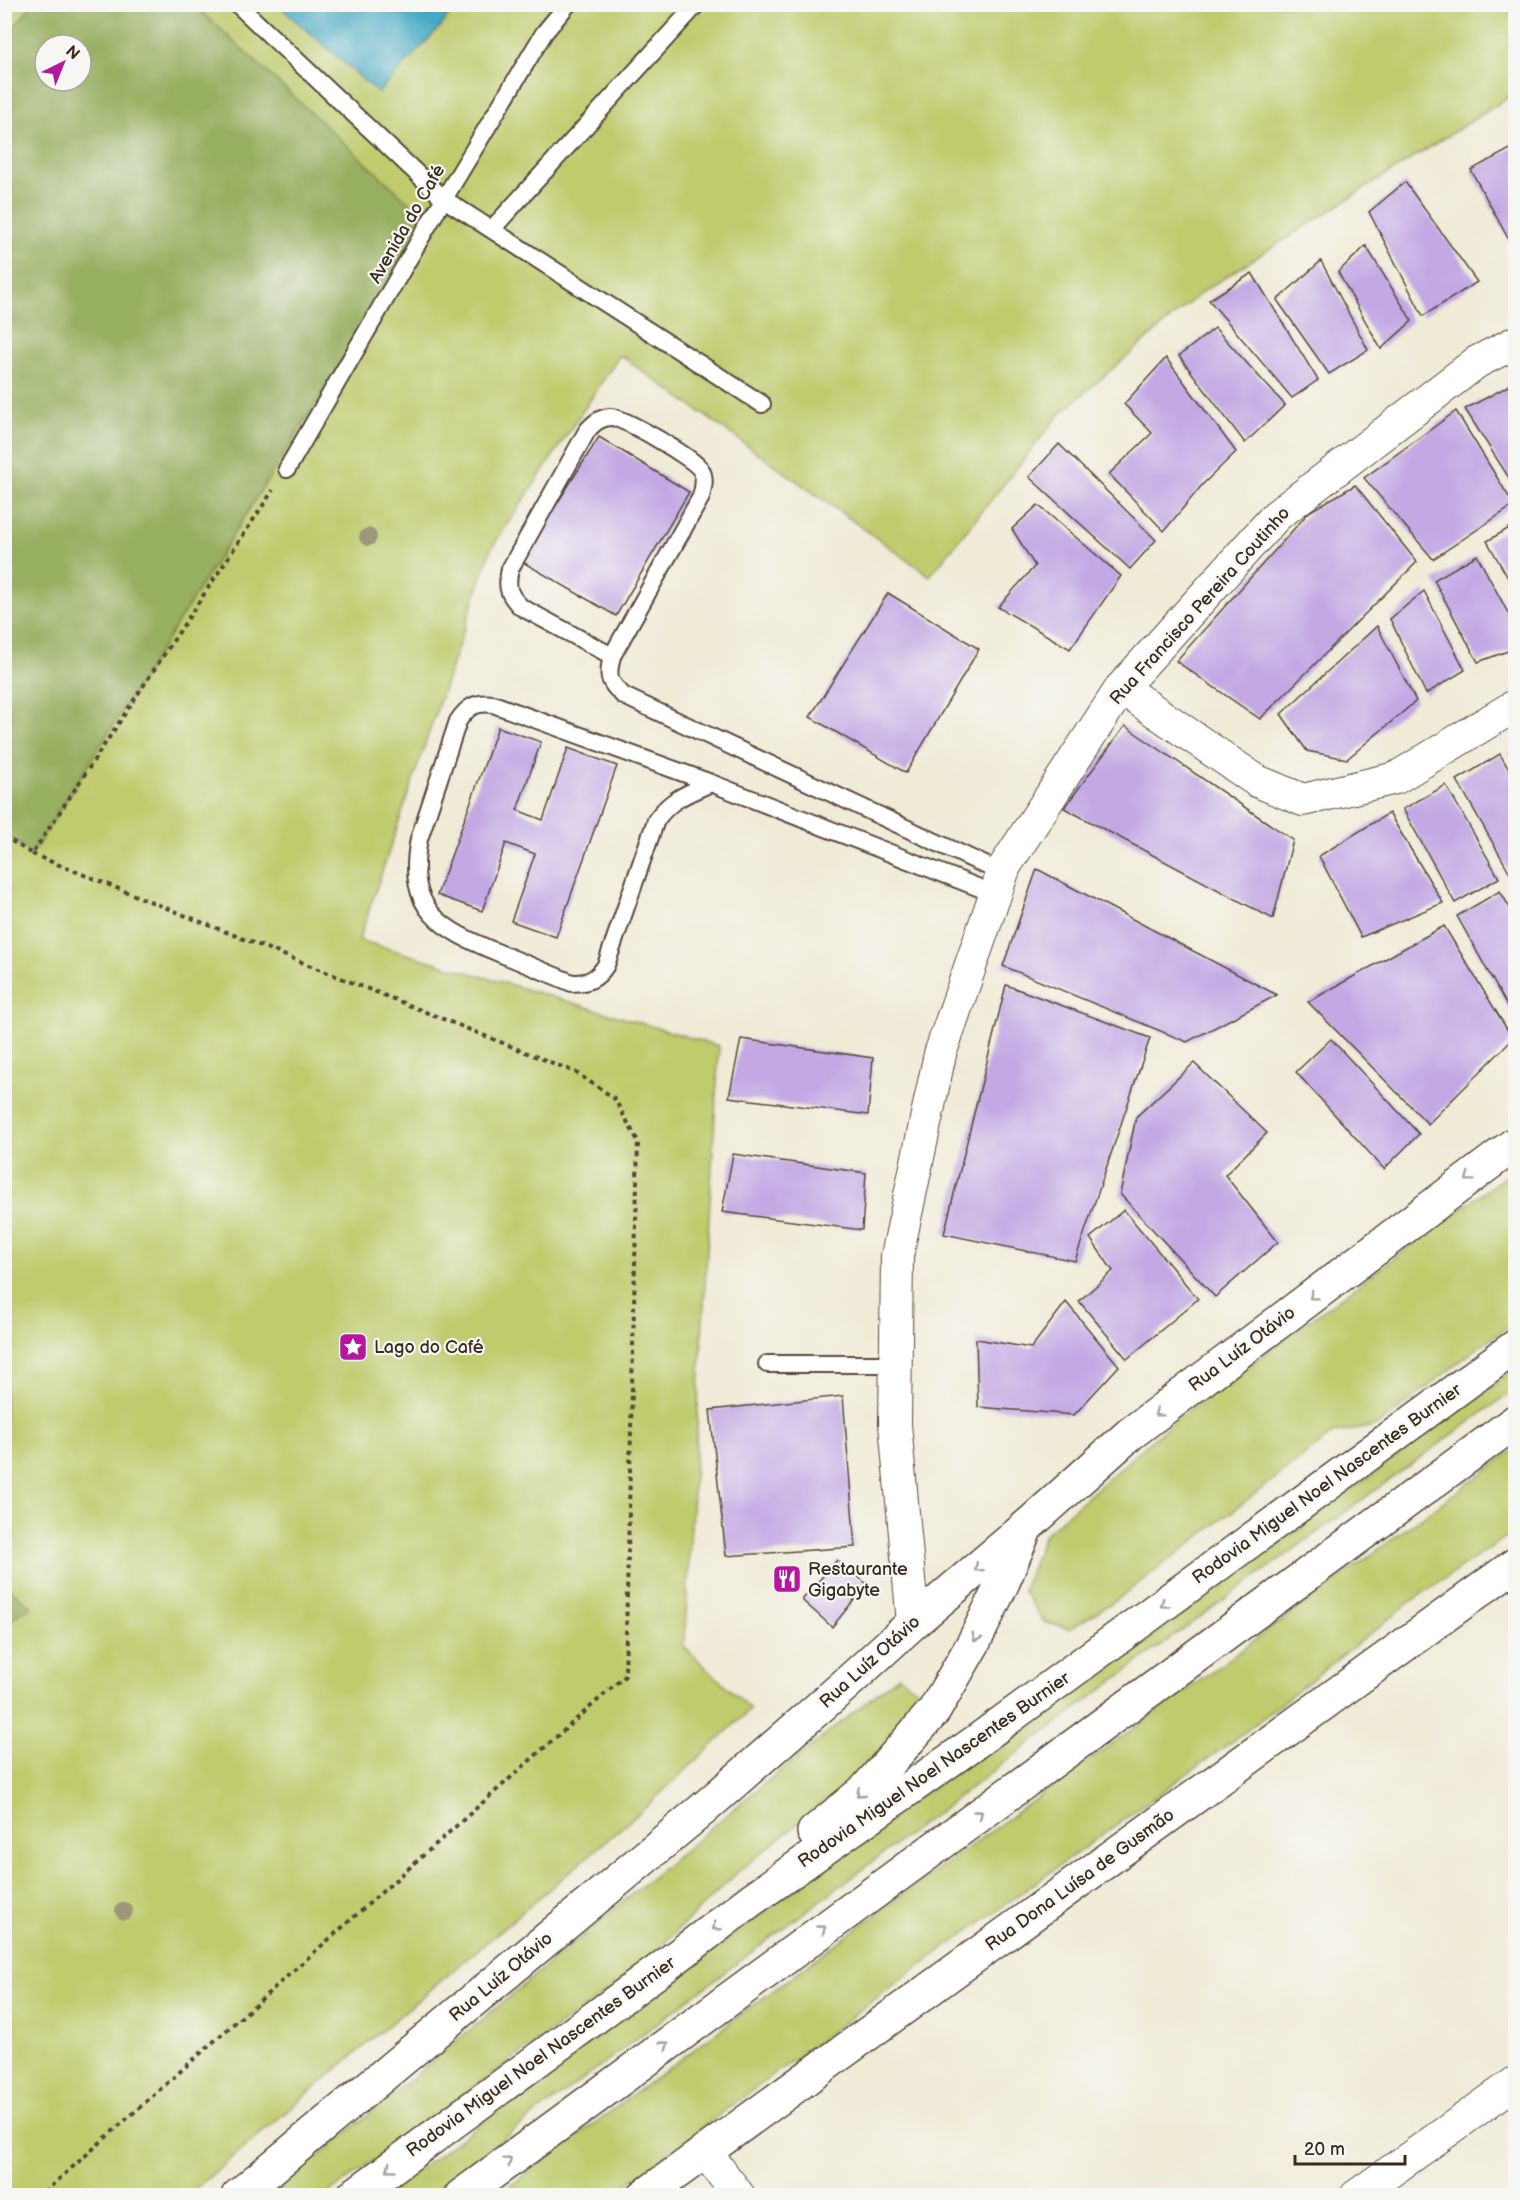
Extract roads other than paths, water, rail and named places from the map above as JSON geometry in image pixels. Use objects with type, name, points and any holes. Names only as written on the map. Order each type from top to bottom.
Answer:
[{"type":"main road","name":"Rua Luíz Otávio","points":[[237,2196],[693,1817],[1130,1434],[1515,1143]]},
{"type":"main road","name":"Rodovia Miguel Noel Nascentes Burnier","points":[[353,2196],[751,1900],[977,1741],[1515,1346]]},
{"type":"main road","points":[[461,2196],[1515,1420]]},
{"type":"main road","points":[[751,1900],[812,1833],[866,1789],[934,1711],[974,1642],[1026,1527]]},
{"type":"main road","name":"Rua Dona Luísa de Gusmão","points":[[644,2196],[1515,1564]]},
{"type":"street","name":"Rua Francisco Pereira Coutinho","points":[[913,1623],[895,1424],[897,1256],[940,1054],[998,884],[1121,688],[1276,516],[1477,362],[1515,342]]},
{"type":"street","points":[[1121,688],[1257,781],[1303,800],[1395,778],[1515,705]]},
{"type":"street","points":[[1356,2196],[1515,2082]]},
{"type":"street","points":[[705,2151],[739,2196]]},
{"type":"lane","points":[[237,4],[444,199],[762,404]]},
{"type":"lane","name":"Avenida do Café","points":[[287,469],[444,199],[544,33],[568,4]]},
{"type":"lane","points":[[492,229],[697,4]]},
{"type":"lane","points":[[612,656],[521,607],[510,597],[506,583],[510,569],[586,431],[597,420],[611,417],[625,421],[691,460],[701,470],[705,483],[701,497],[612,656],[608,673],[613,686],[624,696],[998,884]]},
{"type":"lane","points":[[711,783],[678,797],[656,820],[606,966],[598,977],[586,983],[572,982],[465,939],[448,930],[433,916],[421,897],[416,878],[415,858],[419,839],[458,721],[466,709],[479,703],[493,704],[998,884]]},
{"type":"lane","points":[[766,1364],[896,1364]]},
{"type":"water","points":[[278,5],[456,5],[441,26],[378,93]]},
{"type":"place","name":"Lago do Café","points":[[353,1347]]},
{"type":"place","name":"Restaurante Gigabyte","points":[[787,1579]]}]
